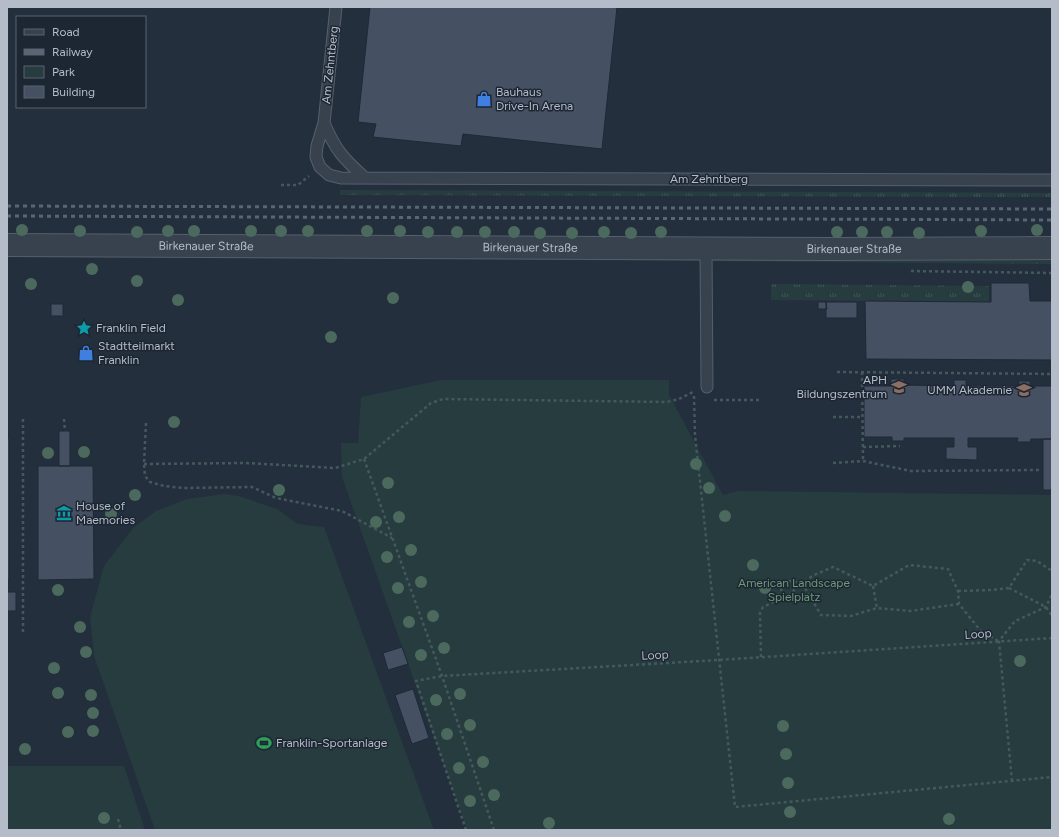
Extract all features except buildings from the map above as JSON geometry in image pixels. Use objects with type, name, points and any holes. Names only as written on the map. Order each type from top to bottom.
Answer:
[{"type":"street","name":"Birkenauer Straße","points":[[7,246],[1052,248]]},
{"type":"lane","name":"Am Zehntberg","points":[[336,7],[324,123],[317,146],[316,157],[320,167],[329,175],[341,178],[1052,180]]},
{"type":"lane","points":[[324,123],[339,153],[365,178]]},
{"type":"lane","points":[[706,248],[707,387]]},
{"type":"path","points":[[837,372],[1052,374]]},
{"type":"path","points":[[862,372],[863,461]]},
{"type":"path","points":[[694,391],[695,434],[735,806],[1052,777]]},
{"type":"path","points":[[144,464],[246,463],[334,468],[364,459],[431,403],[443,399],[667,402],[679,399]]},
{"type":"path","points":[[709,400],[760,400]]},
{"type":"path","points":[[694,401],[701,401]]},
{"type":"path","points":[[833,417],[862,417]]},
{"type":"path","points":[[23,419],[23,635]]},
{"type":"path","points":[[64,419],[64,431]]},
{"type":"path","points":[[146,423],[144,464],[146,476],[150,482],[164,486],[183,488],[252,487],[276,498],[342,512],[392,539]]},
{"type":"path","points":[[862,447],[900,446]]},
{"type":"path","points":[[364,459],[442,676],[494,830]]},
{"type":"path","points":[[833,463],[863,461],[911,471],[1040,470]]},
{"type":"path","points":[[1009,588],[1027,560],[1037,560],[1052,571]]},
{"type":"path","points":[[873,586],[909,565],[948,569],[958,591],[959,604],[980,630],[999,642]]},
{"type":"path","points":[[762,657],[760,613],[763,607],[790,594],[814,575],[833,567],[873,586]]},
{"type":"path","points":[[773,601],[785,584],[790,580],[802,584],[821,615],[851,616],[877,608],[910,611],[959,604]]},
{"type":"path","points":[[873,586],[877,608]]},
{"type":"path","points":[[958,591],[1009,588],[1046,607],[1052,616]]},
{"type":"path","points":[[1012,781],[999,642],[1015,622],[1046,607],[1052,594]]},
{"type":"path","name":"Loop","points":[[466,830],[416,681],[442,676],[719,660],[1052,638]]},
{"type":"path","points":[[118,820],[121,830]]},
{"type":"green space","points":[[340,190],[1052,193],[1052,197],[340,195]]},
{"type":"green space","points":[[7,255],[1052,259],[1052,264]]},
{"type":"green space","points":[[771,284],[989,286],[989,302],[771,300]]},
{"type":"green space","name":"American Landscape Spielplatz","points":[[441,380],[669,380],[669,395],[723,495],[737,491],[1052,495],[1052,830],[467,830],[342,477],[341,443],[358,443],[361,397]]},
{"type":"green space","name":"Franklin-Sportanlage","points":[[224,494],[239,496],[277,509],[298,524],[324,527],[434,830],[155,830],[94,656],[90,617],[104,566],[133,528],[156,511],[187,499]]},
{"type":"green space","points":[[7,766],[124,766],[145,830],[7,830]]},
{"type":"railway","points":[[7,206],[1052,209]]},
{"type":"railway","points":[[7,216],[1052,220]]},
{"type":"place","name":"Bauhaus Drive-In Arena","points":[[484,99]]},
{"type":"place","name":"Franklin Field","points":[[84,328]]},
{"type":"place","name":"Stadtteilmarkt Franklin","points":[[86,353]]},
{"type":"place","name":"APH Bildungszentrum","points":[[899,387]]},
{"type":"place","name":"UMM Akademie","points":[[1024,390]]},
{"type":"place","name":"House of Maemories","points":[[64,513]]},
{"type":"place","name":"Franklin-Sportanlage","points":[[264,743]]}]
